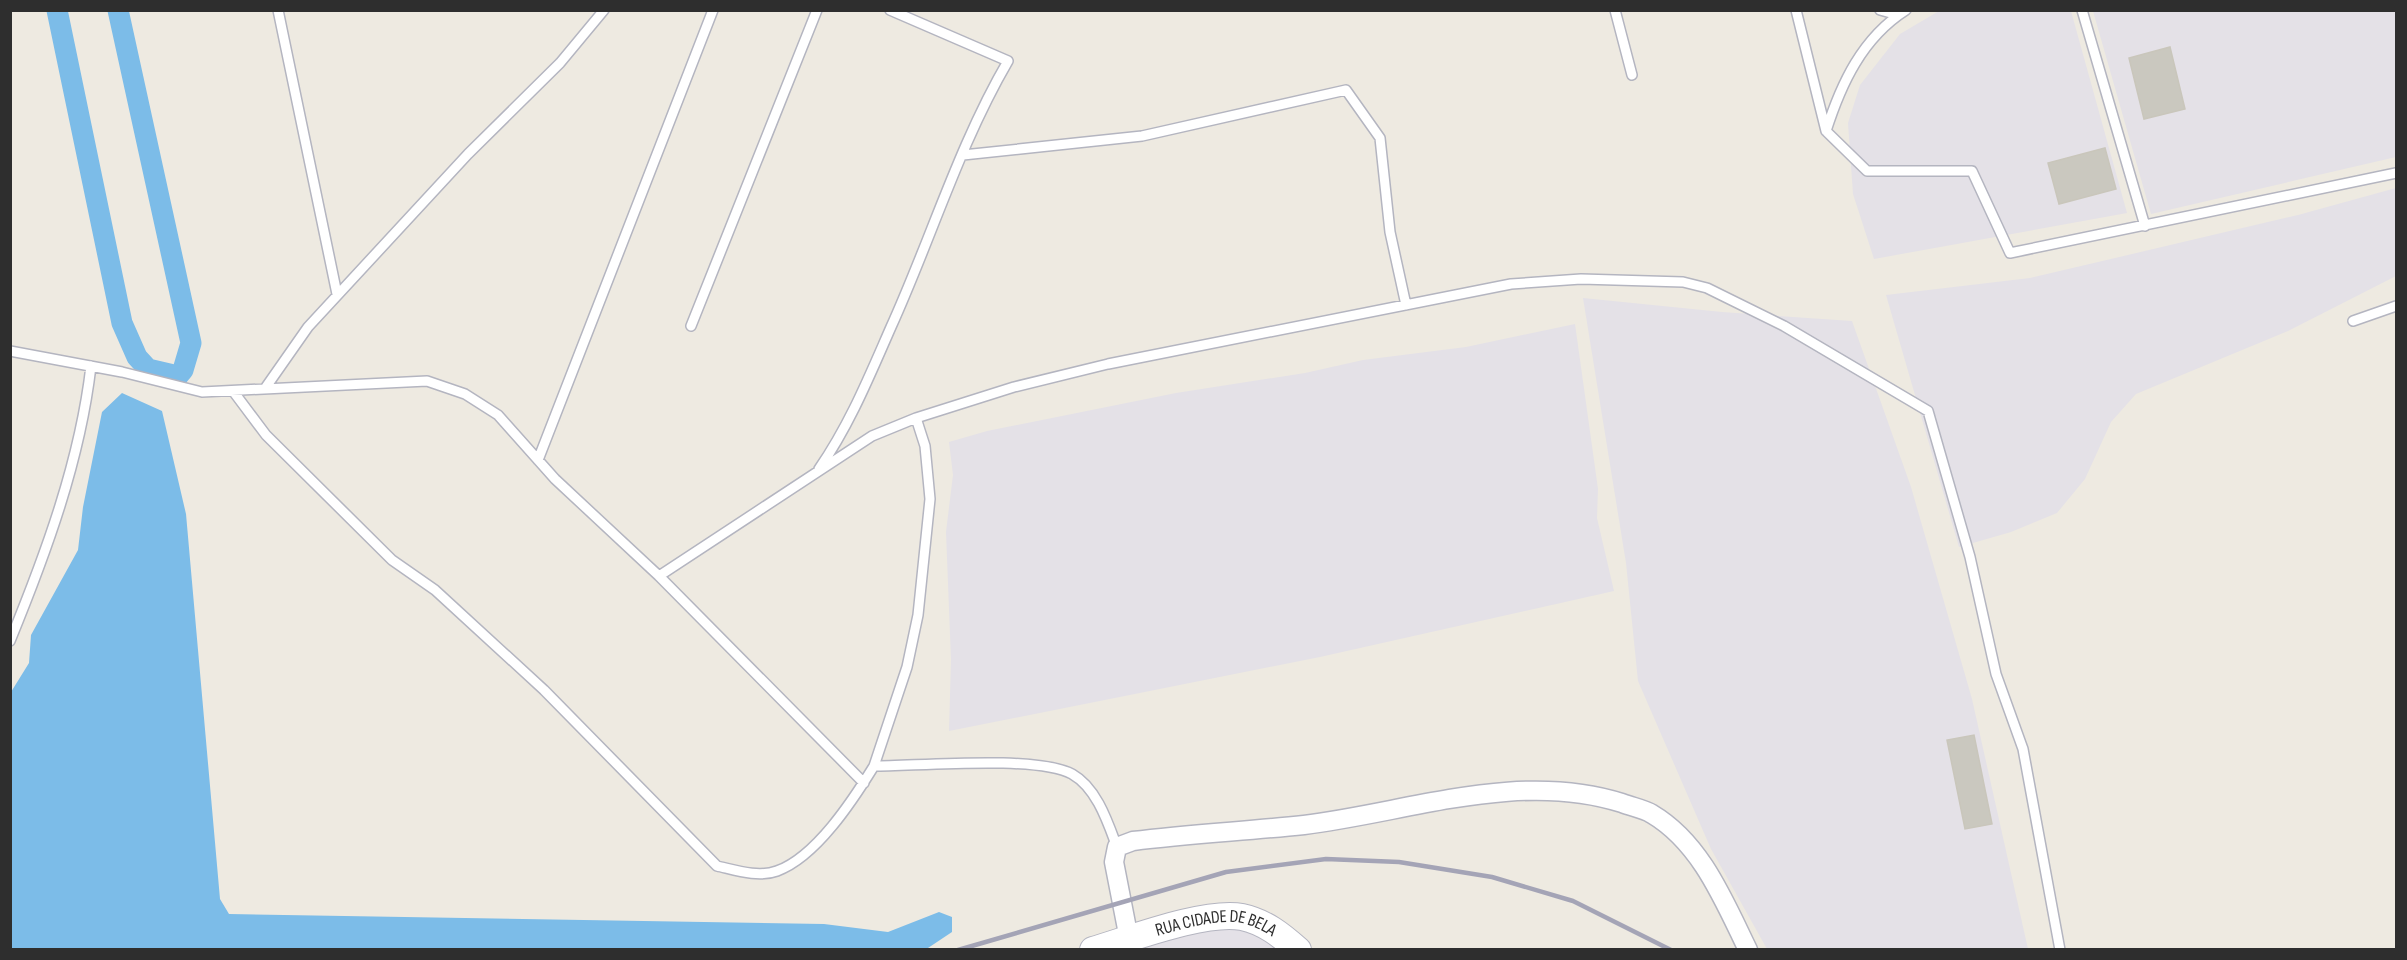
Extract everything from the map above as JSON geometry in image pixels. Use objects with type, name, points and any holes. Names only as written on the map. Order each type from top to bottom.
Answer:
[{"type":"street","points":[[1129,939],[1114,862],[1117,848],[1143,840],[1306,825],[1483,795],[1540,789],[1589,794],[1651,813],[1673,830],[1697,855],[1718,890],[1748,950]]},
{"type":"street","name":"RUA CIDADE DE BELA","points":[[1093,950],[1203,919],[1241,917],[1273,929],[1298,950]]},
{"type":"lane","points":[[278,10],[338,294]]},
{"type":"lane","points":[[266,387],[308,327],[476,145],[560,63],[604,10]]},
{"type":"lane","points":[[538,460],[713,10]]},
{"type":"lane","points":[[691,326],[817,10]]},
{"type":"lane","points":[[816,473],[843,434],[867,384],[907,295],[953,173],[1008,61],[890,10]]},
{"type":"lane","points":[[1615,10],[1632,75]]},
{"type":"lane","points":[[1796,10],[1826,131],[1867,171],[1972,171],[2010,253],[2397,173]]},
{"type":"lane","points":[[1880,10],[1902,13]]},
{"type":"lane","points":[[2082,10],[2145,226]]},
{"type":"lane","points":[[1826,131],[1839,90],[1864,48],[1902,13]]},
{"type":"lane","points":[[963,155],[1142,136],[1346,90],[1380,138],[1390,232],[1406,305]]},
{"type":"lane","points":[[659,576],[872,436],[916,418],[1014,387],[1108,364],[1511,284],[1581,279],[1683,282],[1707,288],[1784,326],[1928,411],[1970,557],[1996,674],[2023,749],[2060,950]]},
{"type":"lane","points":[[2353,321],[2397,306]]},
{"type":"lane","points":[[10,351],[122,372],[202,392],[266,387],[322,388],[427,381],[465,394],[498,415],[538,460],[659,576],[864,783]]},
{"type":"lane","points":[[10,641],[42,565],[87,403],[91,366]]},
{"type":"lane","points":[[233,391],[266,435],[392,560],[435,590],[544,690],[717,866],[745,873],[776,872],[799,859],[828,830],[864,783],[874,766],[907,667],[918,615],[930,499],[925,446],[916,418]]},
{"type":"lane","points":[[874,766],[998,763],[1049,768],[1071,774],[1087,786],[1101,809],[1117,848]]},
{"type":"shaded area","points":[[1939,11],[2071,11],[2127,213],[1874,259],[1853,194],[1848,123],[1860,85],[1900,34]]},
{"type":"shaded area","points":[[2093,11],[2396,11],[2396,157],[2151,214]]},
{"type":"shaded area","points":[[2396,188],[2396,276],[2288,331],[2136,394],[2111,422],[2085,479],[2057,513],[2011,532],[1959,547],[1886,295],[2030,278],[2298,215]]},
{"type":"shaded area","points":[[1583,298],[1722,312],[1852,321],[1911,487],[1972,699],[2028,949],[1767,949],[1711,849],[1638,681],[1626,563]]},
{"type":"shaded area","points":[[1575,324],[1598,489],[1597,518],[1614,591],[1320,657],[949,731],[951,660],[946,532],[953,475],[949,442],[987,431],[1176,393],[1305,373],[1363,360],[1466,347]]},
{"type":"shaded area","points":[[1241,917],[1298,950],[1093,950]]},
{"type":"water","points":[[122,393],[162,411],[186,514],[220,899],[229,914],[824,924],[888,932],[939,912],[952,917],[952,932],[925,950],[11,949],[11,692],[29,663],[31,635],[78,550],[83,507],[102,412]]},
{"type":"building","points":[[2170,47],[2185,109],[2144,119],[2129,58]]},
{"type":"building","points":[[2105,148],[2116,189],[2059,204],[2048,163]]},
{"type":"building","points":[[1974,735],[1992,824],[1965,829],[1947,740]]},
{"type":"waterway","points":[[57,10],[122,323],[137,357],[148,369],[178,376],[183,370],[191,343],[118,10]]},
{"type":"railway","points":[[958,950],[1226,872],[1326,859],[1399,862],[1492,877],[1573,901],[1671,950]]}]
